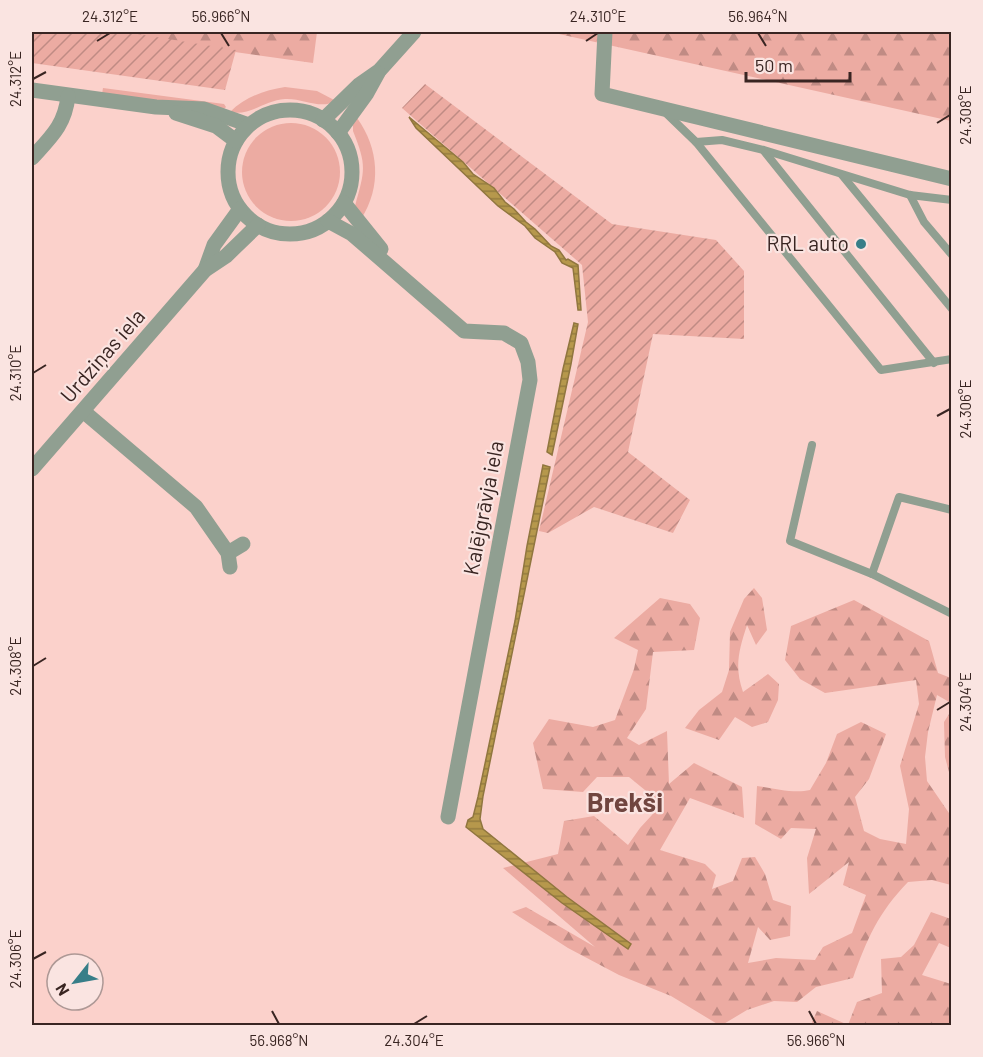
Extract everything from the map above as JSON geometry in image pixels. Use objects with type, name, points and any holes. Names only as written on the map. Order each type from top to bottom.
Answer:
[{"type":"street","points":[[323,120],[359,85],[379,70],[414,32]]},
{"type":"street","points":[[605,32],[602,94],[951,179]]},
{"type":"street","points":[[338,133],[367,93],[379,70]]},
{"type":"street","points":[[32,90],[156,107],[204,109],[249,125]]},
{"type":"street","points":[[32,158],[65,116],[69,96]]},
{"type":"street","points":[[156,107],[216,126],[236,141]]},
{"type":"street","points":[[285,110],[305,112],[323,120],[338,133],[348,151],[352,172],[344,203],[328,221],[312,230],[294,234],[275,232],[258,225],[240,209],[231,193],[228,176],[229,158],[236,141],[249,125],[266,115],[285,110]]},
{"type":"street","name":"Kalējgrāvja iela","points":[[344,203],[406,279]]},
{"type":"street","name":"Urdziņas iela","points":[[205,270],[214,245],[240,209]]},
{"type":"street","name":"Kalējgrāvja iela","points":[[328,221],[345,229],[464,331],[504,333],[521,343],[528,362],[530,380],[448,817]]},
{"type":"street","name":"Urdziņas iela","points":[[32,469],[205,270],[226,256],[258,225]]},
{"type":"street","points":[[83,411],[196,507],[229,560],[243,544]]},
{"type":"lane","points":[[663,110],[696,142],[881,370],[951,359]]},
{"type":"lane","points":[[696,142],[722,140],[764,150],[910,195],[951,200]]},
{"type":"lane","points":[[764,150],[934,363]]},
{"type":"lane","points":[[841,174],[951,309]]},
{"type":"lane","points":[[910,195],[924,222],[951,255]]},
{"type":"lane","points":[[812,445],[790,541],[872,574],[951,614]]},
{"type":"lane","points":[[872,574],[899,497],[951,510]]},
{"type":"green space","points":[[32,32],[125,32],[236,50],[225,90],[32,63]]},
{"type":"green space","points":[[94,32],[317,32],[313,63]]},
{"type":"green space","points":[[550,32],[951,32],[951,121]]},
{"type":"green space","points":[[425,84],[612,224],[716,240],[744,271],[744,339],[653,334],[628,452],[690,500],[673,533],[594,507],[548,533],[539,531],[588,322],[582,265],[402,108]]},
{"type":"green space","points":[[285,87],[317,91],[336,101],[318,104],[285,99],[245,112],[230,112],[242,102],[256,95]]},
{"type":"green space","points":[[103,88],[224,104],[226,107],[223,110],[102,94]]},
{"type":"green space","points":[[357,118],[370,142],[375,168],[372,194],[361,219],[355,206],[363,168],[361,152],[353,131]]},
{"type":"green space","points":[[281,123],[301,123],[326,137],[337,153],[340,172],[337,191],[326,207],[301,221],[281,221],[264,213],[250,199],[242,182],[242,162],[250,145],[264,131]]},
{"type":"green space","points":[[754,588],[762,598],[767,630],[756,645],[747,625],[738,666],[743,692],[768,674],[779,684],[778,700],[768,722],[752,727],[735,717],[719,740],[685,728],[699,710],[722,692],[729,670],[730,632],[744,599]]},
{"type":"green space","points":[[660,598],[690,604],[700,618],[694,650],[653,652],[646,709],[627,738],[639,745],[667,731],[669,784],[694,763],[742,787],[744,818],[690,798],[660,850],[705,864],[716,875],[712,889],[733,881],[742,858],[755,857],[765,874],[773,900],[791,906],[790,936],[770,940],[758,927],[748,963],[776,958],[815,960],[823,947],[852,933],[866,895],[843,885],[849,862],[809,894],[807,858],[816,829],[791,828],[781,839],[755,824],[757,786],[791,791],[810,790],[826,763],[837,734],[861,722],[886,734],[869,779],[855,797],[864,831],[880,839],[906,844],[909,809],[900,766],[919,704],[916,680],[825,693],[800,679],[785,660],[791,626],[854,600],[929,641],[938,673],[951,678],[951,703],[937,695],[928,732],[925,757],[927,781],[951,816],[951,885],[932,880],[908,882],[874,927],[853,978],[816,987],[797,1002],[774,1001],[747,1010],[722,1025],[671,996],[619,975],[568,948],[512,912],[526,907],[595,947],[503,868],[558,854],[564,821],[594,816],[628,845],[662,804],[629,777],[597,777],[583,792],[543,789],[533,743],[549,719],[593,727],[615,720],[634,669],[638,650],[614,638]]},
{"type":"green space","points":[[951,711],[952,769],[949,772],[945,757],[944,722]]},
{"type":"green space","points":[[931,912],[951,919],[951,948],[939,943],[922,975],[951,984],[951,1025],[848,1025],[857,1002],[882,993],[881,959],[901,957],[914,945]]},
{"type":"green space","points":[[817,1011],[848,1025],[814,1025],[812,1022]]},
{"type":"shaded area","points":[[409,117],[463,162],[473,174],[494,188],[505,202],[551,246],[559,250],[566,260],[578,265],[581,310],[578,310],[573,268],[562,263],[555,252],[498,206],[416,128]]},
{"type":"shaded area","points":[[574,323],[578,324],[552,455],[547,452]]},
{"type":"shaded area","points":[[543,465],[550,467],[480,819],[483,829],[567,897],[631,944],[628,949],[562,903],[466,827],[468,820],[473,817],[478,797],[515,621]]},
{"type":"place","name":"RRL auto","points":[[861,244]]},
{"type":"district","name":"Brekši","points":[[625,803]]}]
